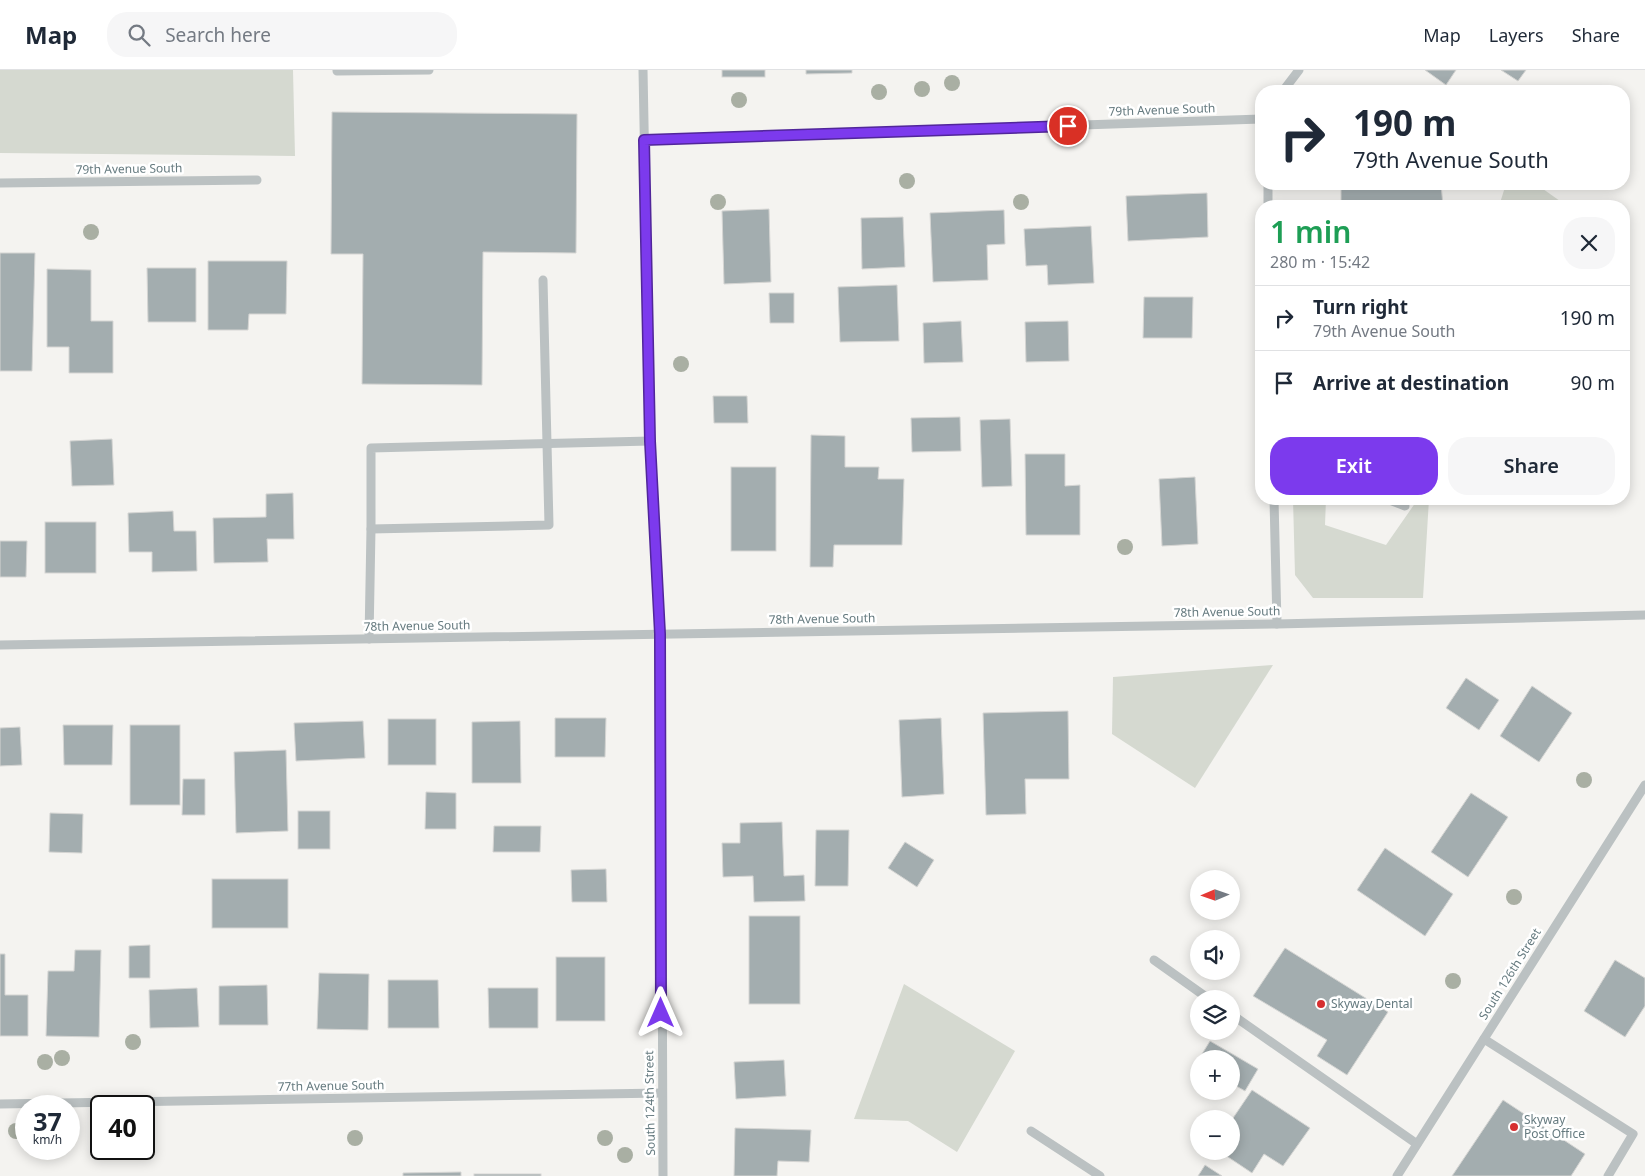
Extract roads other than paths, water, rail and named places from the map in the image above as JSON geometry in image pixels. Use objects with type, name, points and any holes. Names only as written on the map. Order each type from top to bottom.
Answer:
[{"type":"street","points":[[337,70],[429,70]]},
{"type":"street","name":"South 124th Street","points":[[643,70],[650,441],[660,634],[663,1176]]},
{"type":"street","points":[[1287,85],[1298,70]]},
{"type":"street","name":"79th Avenue South","points":[[644,140],[1255,119]]},
{"type":"street","name":"79th Avenue South","points":[[0,182],[258,180]]},
{"type":"street","points":[[372,528],[549,525],[543,280]]},
{"type":"street","points":[[369,639],[372,528],[371,448],[547,442],[650,441]]},
{"type":"street","points":[[1274,505],[1277,624]]},
{"type":"street","name":"78th Avenue South","points":[[0,645],[1277,624],[1645,616]]},
{"type":"street","name":"South 126th Street","points":[[1397,1176],[1645,785]]},
{"type":"street","points":[[1154,960],[1196,990]]},
{"type":"street","points":[[1240,1020],[1417,1144]]},
{"type":"street","points":[[1484,1039],[1633,1134],[1608,1176]]},
{"type":"street","name":"77th Avenue South","points":[[0,1104],[662,1093]]},
{"type":"street","points":[[1032,1131],[1100,1176]]},
{"type":"place","name":"Skyway Dental","points":[[1321,1004]]},
{"type":"place","name":"Skyway Post Office","points":[[1514,1127]]}]
